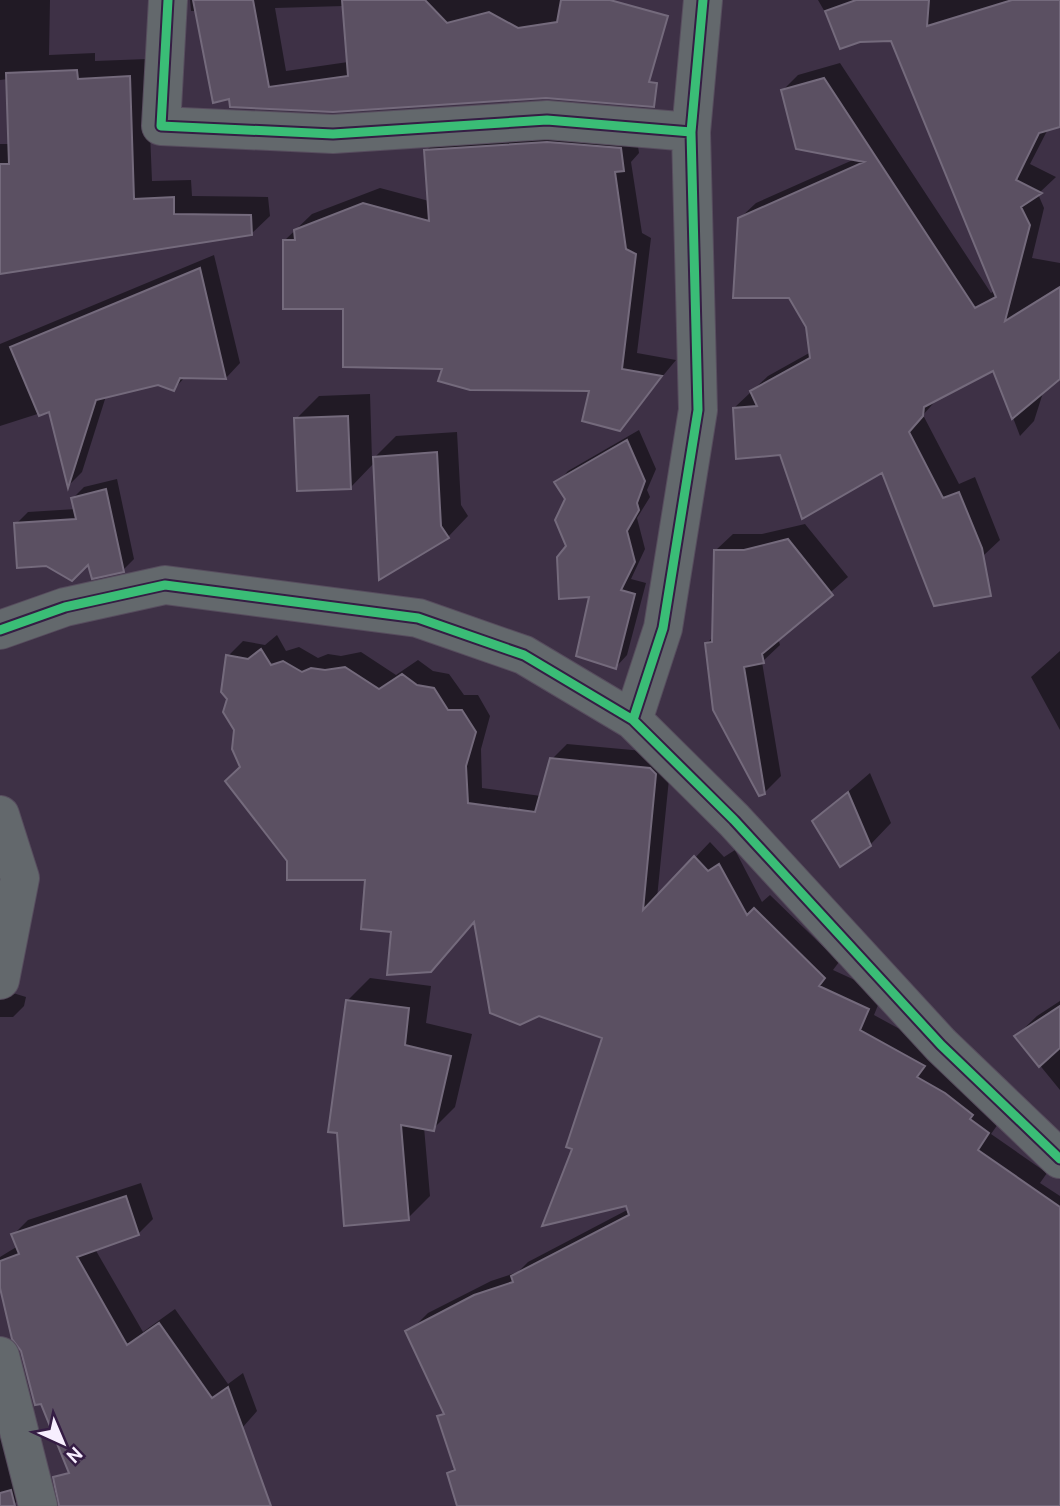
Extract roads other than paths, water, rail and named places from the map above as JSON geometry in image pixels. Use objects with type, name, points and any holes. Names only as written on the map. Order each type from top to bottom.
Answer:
[{"type":"street","points":[[168,0],[161,127],[334,134],[547,120],[691,132]]},
{"type":"street","points":[[633,720],[663,628],[698,410],[691,132],[703,0]]},
{"type":"street","points":[[0,630],[65,607],[164,585],[418,618],[524,655],[633,720],[734,820],[942,1045],[1060,1159]]},
{"type":"street","points":[[0,815],[20,878],[0,980]]},
{"type":"street","points":[[0,1356],[38,1506]]}]
